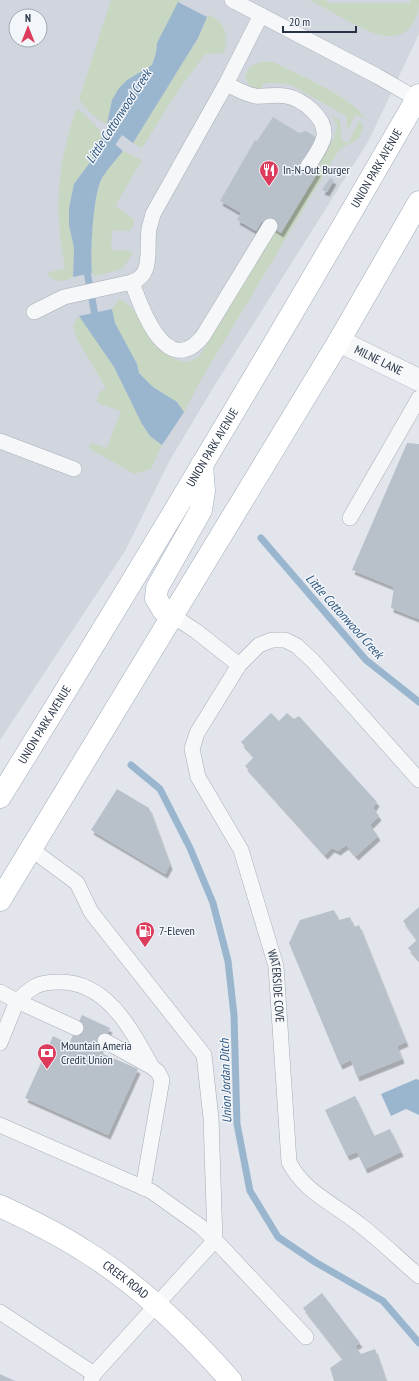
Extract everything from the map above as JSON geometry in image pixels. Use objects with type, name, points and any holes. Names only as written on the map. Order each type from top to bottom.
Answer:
[{"type":"main road","name":"UNION PARK AVENUE","points":[[0,797],[202,464],[418,98]]},
{"type":"main road","points":[[0,900],[339,341],[419,202]]},
{"type":"main road","points":[[173,616],[163,610],[156,598],[157,588],[201,510],[204,491],[202,464]]},
{"type":"main road","name":"CREEK ROAD","points":[[0,1206],[32,1221],[84,1250],[157,1306],[184,1330],[230,1381]]},
{"type":"street","name":"MILNE LANE","points":[[339,341],[419,380]]},
{"type":"lane","points":[[232,0],[249,4],[261,15],[418,98]]},
{"type":"lane","points":[[34,312],[64,297],[139,280],[147,266],[149,228],[154,214],[226,84],[261,15]]},
{"type":"lane","points":[[226,84],[254,96],[288,97],[305,105],[314,112],[320,120],[324,135],[322,144],[308,166]]},
{"type":"lane","points":[[124,284],[162,341],[178,350],[190,348],[203,336],[270,226]]},
{"type":"lane","points":[[350,518],[419,398]]},
{"type":"lane","points":[[0,441],[74,469]]},
{"type":"lane","points":[[173,616],[196,631],[238,665]]},
{"type":"lane","name":"WATERSIDE COVE","points":[[419,780],[313,660],[297,646],[286,640],[272,640],[259,645],[238,665],[197,734],[192,749],[193,762],[198,777],[241,850],[276,966],[288,1162],[295,1175],[304,1185],[359,1223],[419,1276]]},
{"type":"lane","points":[[0,1312],[92,1378],[215,1240],[211,1118],[204,1055],[91,912],[77,882],[31,849]]},
{"type":"lane","points":[[0,1043],[17,1001],[36,985],[53,982],[69,982],[85,986],[102,996],[120,1014],[162,1080],[143,1188]]},
{"type":"lane","points":[[0,992],[76,1028]]},
{"type":"lane","points":[[105,1041],[155,1069]]},
{"type":"lane","points":[[0,1125],[151,1191],[200,1226],[215,1240],[306,1337]]},
{"type":"shaded area","points":[[0,0],[419,0],[419,34],[369,140],[213,388],[170,460],[125,551],[0,740]]},
{"type":"green space","points":[[111,0],[180,0],[157,43],[156,53],[152,65],[136,76],[112,100],[107,124],[91,113],[79,99]]},
{"type":"green space","points":[[310,0],[326,0],[329,3],[410,3],[411,0],[419,0],[417,16],[414,23],[404,33],[389,36],[380,35],[364,29]]},
{"type":"green space","points":[[210,15],[220,22],[225,31],[226,41],[224,53],[205,54],[175,95],[142,148],[133,143],[198,38],[207,17]]},
{"type":"green space","points":[[262,62],[274,62],[323,86],[347,101],[364,117],[355,115],[348,131],[346,116],[293,86],[282,83],[270,83],[262,84],[263,89],[255,88],[247,82],[247,72],[255,64]]},
{"type":"green space","points":[[76,109],[83,113],[103,134],[91,161],[74,184],[69,208],[69,225],[74,248],[73,277],[59,281],[52,279],[47,273],[65,268],[59,225],[59,188],[65,150]]},
{"type":"green space","points":[[332,116],[340,120],[342,142],[349,142],[359,121],[363,124],[360,136],[354,142],[339,150],[202,378],[184,412],[177,402],[153,387],[139,373],[137,364],[115,323],[112,309],[119,299],[130,306],[138,316],[150,340],[173,358],[186,362],[195,359],[200,355],[314,167],[334,138],[337,126]]},
{"type":"green space","points":[[123,151],[142,160],[115,206],[134,220],[133,227],[129,231],[112,230],[111,250],[131,251],[132,255],[122,269],[96,276],[92,273],[91,253],[96,197],[102,178],[109,167]]},
{"type":"green space","points":[[79,316],[93,334],[114,367],[142,424],[150,436],[162,445],[151,469],[134,474],[90,449],[89,445],[91,443],[107,448],[121,411],[100,404],[97,401],[99,393],[106,388],[77,339],[73,325]]},
{"type":"water","points":[[178,2],[207,17],[198,38],[133,143],[107,124],[112,100],[119,88],[127,80],[152,65],[156,53],[157,43]]},
{"type":"water","points":[[103,134],[123,151],[104,174],[96,197],[91,253],[92,273],[73,277],[74,248],[69,225],[69,208],[74,184],[91,161]]},
{"type":"water","points":[[112,309],[115,323],[137,364],[139,373],[153,387],[177,402],[184,412],[162,445],[150,436],[142,424],[114,367],[79,316]]},
{"type":"water","points":[[416,1079],[419,1080],[419,1115],[406,1109],[391,1116],[381,1094]]},
{"type":"building","name":"In-N-Out Burger","points":[[273,117],[299,133],[306,131],[317,138],[304,163],[318,172],[281,233],[262,221],[256,231],[237,220],[241,213],[220,201],[255,140],[257,141]]},
{"type":"building","points":[[330,178],[334,180],[327,192],[322,190]]},
{"type":"building","points":[[407,443],[419,444],[419,619],[391,608],[394,587],[352,570]]},
{"type":"building","points":[[271,713],[279,721],[287,713],[294,719],[299,716],[377,802],[373,808],[379,816],[370,825],[378,836],[356,856],[346,845],[338,851],[332,848],[325,855],[245,766],[254,757],[241,742]]},
{"type":"building","points":[[117,789],[149,808],[170,865],[165,874],[91,830]]},
{"type":"building","points":[[419,907],[419,960],[408,948],[417,940],[403,921]]},
{"type":"building","points":[[334,910],[339,920],[350,917],[354,927],[359,925],[406,1042],[397,1046],[402,1059],[357,1077],[351,1060],[340,1065],[289,943],[300,920]]},
{"type":"building","points":[[82,1015],[110,1028],[99,1052],[138,1069],[108,1135],[25,1098],[53,1036],[69,1044]]},
{"type":"building","points":[[355,1096],[374,1136],[390,1129],[401,1152],[365,1169],[357,1152],[347,1156],[325,1110]]},
{"type":"building","points":[[322,1293],[360,1343],[355,1346],[361,1354],[375,1349],[386,1381],[334,1381],[330,1368],[343,1359],[303,1308]]},
{"type":"building","points":[[0,1374],[15,1381],[0,1381]]},
{"type":"waterway","name":"Little Cottonwood Creek","points":[[108,149],[124,126]]},
{"type":"waterway","name":"Little Cottonwood Creek","points":[[86,266],[96,321]]},
{"type":"waterway","name":"Little Cottonwood Creek","points":[[261,538],[366,660],[419,702]]},
{"type":"waterway","name":"Union Jordan Ditch","points":[[131,765],[160,789],[190,848],[213,903],[228,961],[234,1015],[237,1124],[250,1191],[278,1237],[315,1262],[383,1301],[419,1343]]},
{"type":"place","name":"In-N-Out Burger","points":[[269,187]]},
{"type":"place","name":"7-Eleven","points":[[145,948]]},
{"type":"place","name":"Mountain Ameria Credit Union","points":[[47,1070]]}]
